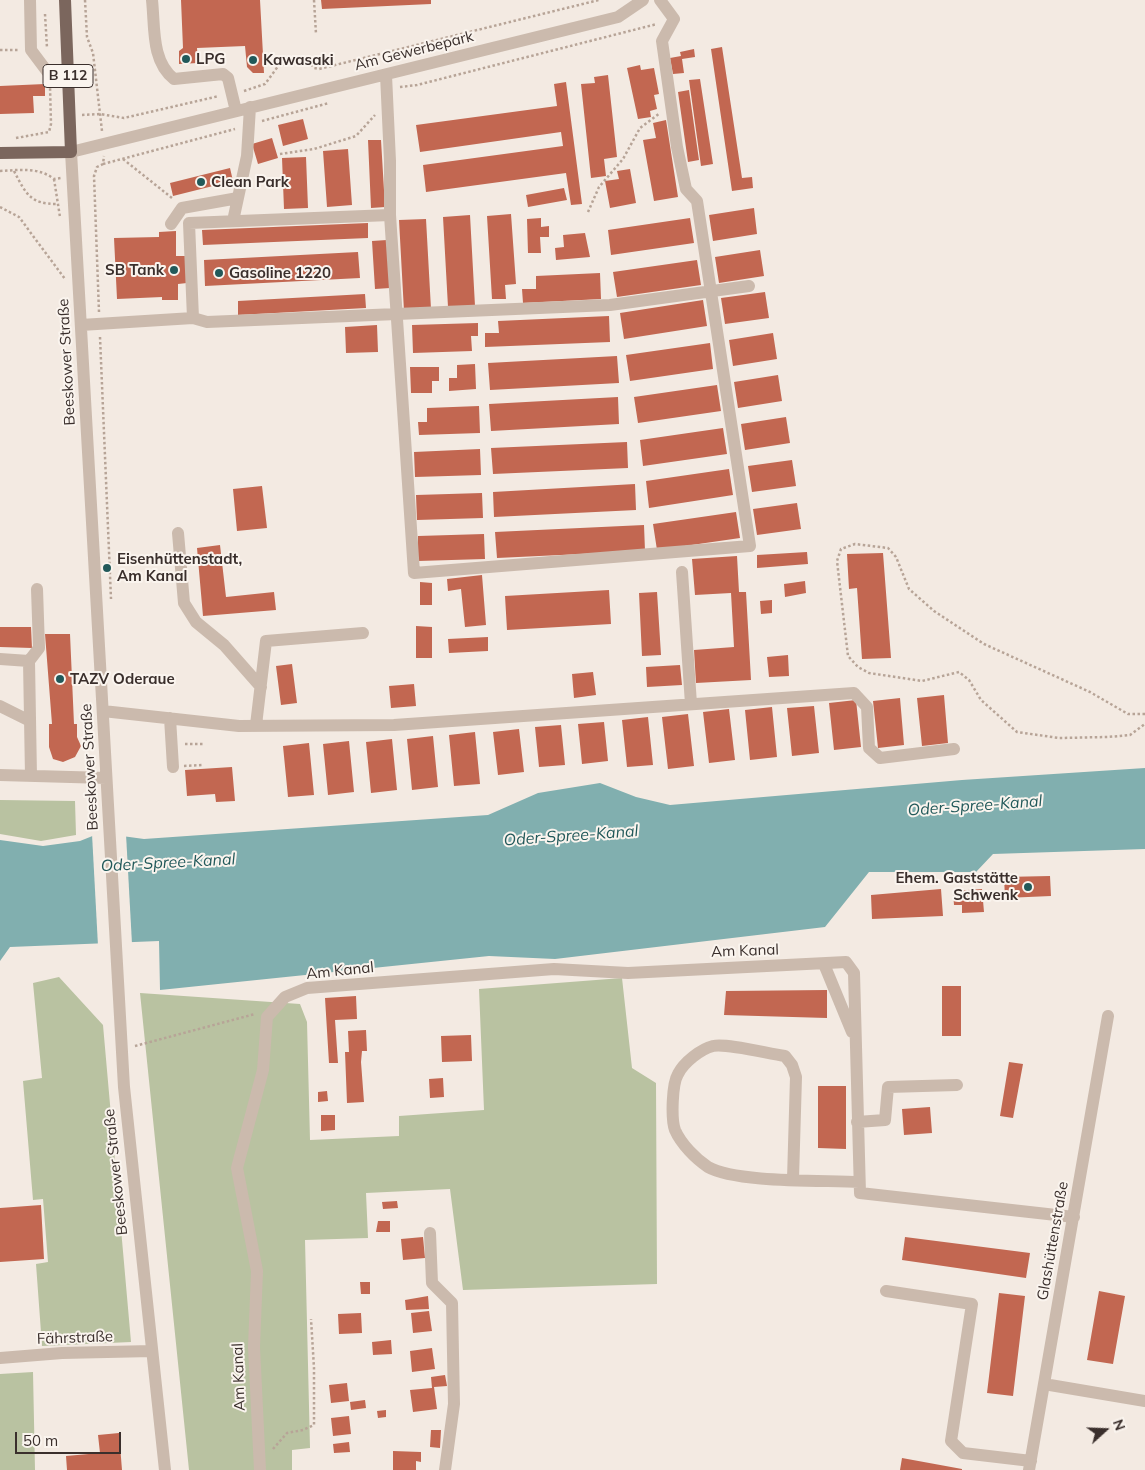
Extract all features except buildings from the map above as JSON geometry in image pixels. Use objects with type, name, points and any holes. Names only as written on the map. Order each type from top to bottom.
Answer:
[{"type":"main road","name":"Beeskower Straße","points":[[64,0],[72,152]]},
{"type":"main road","points":[[0,153],[72,152]]},
{"type":"street","points":[[30,0],[31,50],[49,74],[68,78]]},
{"type":"street","points":[[152,0],[158,56],[164,71],[174,79],[223,74],[228,78],[236,111]]},
{"type":"street","name":"Am Gewerbepark","points":[[72,152],[618,17],[643,0]]},
{"type":"street","points":[[386,75],[390,161],[390,215],[414,573],[750,546],[697,201],[686,189],[670,100],[662,41],[674,19],[660,0]]},
{"type":"street","points":[[233,221],[247,156],[250,107]]},
{"type":"street","name":"Beeskower Straße","points":[[72,152],[124,1088],[165,1470]]},
{"type":"street","points":[[171,224],[182,208],[238,198]]},
{"type":"street","points":[[193,318],[189,223],[390,215]]},
{"type":"street","points":[[81,325],[193,318],[207,322],[396,316],[610,305],[748,286]]},
{"type":"street","points":[[178,533],[184,603],[196,622],[224,645],[261,687]]},
{"type":"street","points":[[682,572],[691,704]]},
{"type":"street","points":[[31,776],[29,661],[39,648],[37,589]]},
{"type":"street","points":[[256,726],[266,640],[363,633]]},
{"type":"street","points":[[0,659],[29,661]]},
{"type":"street","points":[[103,711],[256,726],[394,724],[854,693],[867,707],[870,748],[880,758],[954,749]]},
{"type":"street","points":[[0,706],[30,721]]},
{"type":"street","points":[[170,718],[173,767]]},
{"type":"street","points":[[0,775],[106,778]]},
{"type":"street","name":"Am Kanal","points":[[260,1468],[254,1348],[257,1271],[237,1168],[263,1070],[266,1017],[285,997],[307,988],[554,969],[628,973],[846,962],[854,973],[859,1182]]},
{"type":"street","name":"Am Kanal","points":[[824,964],[855,1039]]},
{"type":"street","name":"Glashüttenstraße","points":[[1030,1465],[1108,1016]]},
{"type":"street","points":[[794,1179],[796,1077],[792,1065],[785,1056],[714,1046],[697,1053],[678,1074],[672,1104],[675,1130],[688,1150],[709,1167],[741,1176],[794,1179],[859,1182],[860,1193],[1074,1217]]},
{"type":"street","points":[[857,1122],[885,1120],[888,1087],[957,1086]]},
{"type":"street","points":[[430,1233],[432,1283],[452,1303],[454,1404],[445,1470]]},
{"type":"street","points":[[886,1291],[972,1304],[951,1441],[963,1453],[1030,1465]]},
{"type":"street","name":"Fährstraße","points":[[0,1358],[62,1353],[152,1351]]},
{"type":"street","points":[[1044,1384],[1145,1401]]},
{"type":"path","points":[[85,0],[87,37],[93,53],[104,144],[104,164],[97,168],[94,176],[111,602]]},
{"type":"path","points":[[314,0],[316,34]]},
{"type":"path","points":[[100,114],[124,118],[265,84],[279,64],[309,61],[314,68],[319,70],[599,0]]},
{"type":"path","points":[[8,138],[24,138],[48,132],[51,124],[45,9]]},
{"type":"path","points":[[0,50],[31,50]]},
{"type":"path","points":[[280,154],[314,149],[356,136],[387,99]]},
{"type":"path","points":[[588,212],[599,187],[624,159],[640,128],[661,112],[670,100]]},
{"type":"path","points":[[123,159],[171,198],[180,198]]},
{"type":"path","points":[[14,170],[30,197],[41,204],[58,204]]},
{"type":"path","points":[[0,171],[46,172],[54,179]]},
{"type":"path","points":[[0,207],[19,217],[69,283]]},
{"type":"path","points":[[1145,714],[1128,714],[1090,692],[984,644],[934,611],[909,589],[896,557],[888,548],[855,544],[841,549],[837,561],[848,656],[858,667],[869,673],[922,681],[959,672],[969,680],[981,700],[1017,732],[1059,738],[1108,737],[1130,735],[1145,724]]},
{"type":"path","points":[[172,744],[204,744]]},
{"type":"path","points":[[173,767],[203,766]]},
{"type":"path","points":[[134,1047],[239,1017],[272,1012]]},
{"type":"path","points":[[260,1468],[286,1433],[303,1430],[314,1425],[314,1368],[311,1319]]},
{"type":"green space","points":[[0,800],[75,801],[76,835],[41,841],[0,834]]},
{"type":"green space","points":[[59,977],[103,1025],[131,1342],[42,1346],[36,1264],[48,1262],[43,1199],[33,1200],[23,1081],[42,1078],[33,983]]},
{"type":"green space","points":[[622,978],[632,1068],[656,1083],[657,1284],[463,1290],[450,1189],[366,1193],[368,1238],[305,1240],[310,1448],[292,1450],[292,1470],[189,1470],[140,993],[300,1004],[307,1022],[310,1140],[399,1136],[399,1116],[484,1110],[479,989]]},
{"type":"green space","points":[[33,1372],[35,1470],[0,1470],[0,1374]]},
{"type":"water","name":"Oder-Spree-Kanal","points":[[1145,768],[1145,849],[993,854],[976,872],[869,872],[825,927],[555,959],[489,956],[160,990],[159,941],[10,947],[0,961],[0,840],[43,846],[80,841],[100,833],[144,839],[488,815],[538,793],[600,783],[636,797],[670,805],[962,780]]},
{"type":"pier","points":[[100,831],[126,834],[132,944],[98,946],[92,834]]},
{"type":"place","name":"LPG","points":[[186,59]]},
{"type":"place","name":"Kawasaki","points":[[253,60]]},
{"type":"place","name":"Clean Park","points":[[201,182]]},
{"type":"place","name":"SB Tank","points":[[174,270]]},
{"type":"place","name":"Gasoline 1220","points":[[219,273]]},
{"type":"place","name":"Eisenhüttenstadt, Am Kanal","points":[[107,568]]},
{"type":"place","name":"TAZV Oderaue","points":[[60,679]]},
{"type":"place","name":"Ehem. Gaststätte Schwenk","points":[[1028,887]]}]
